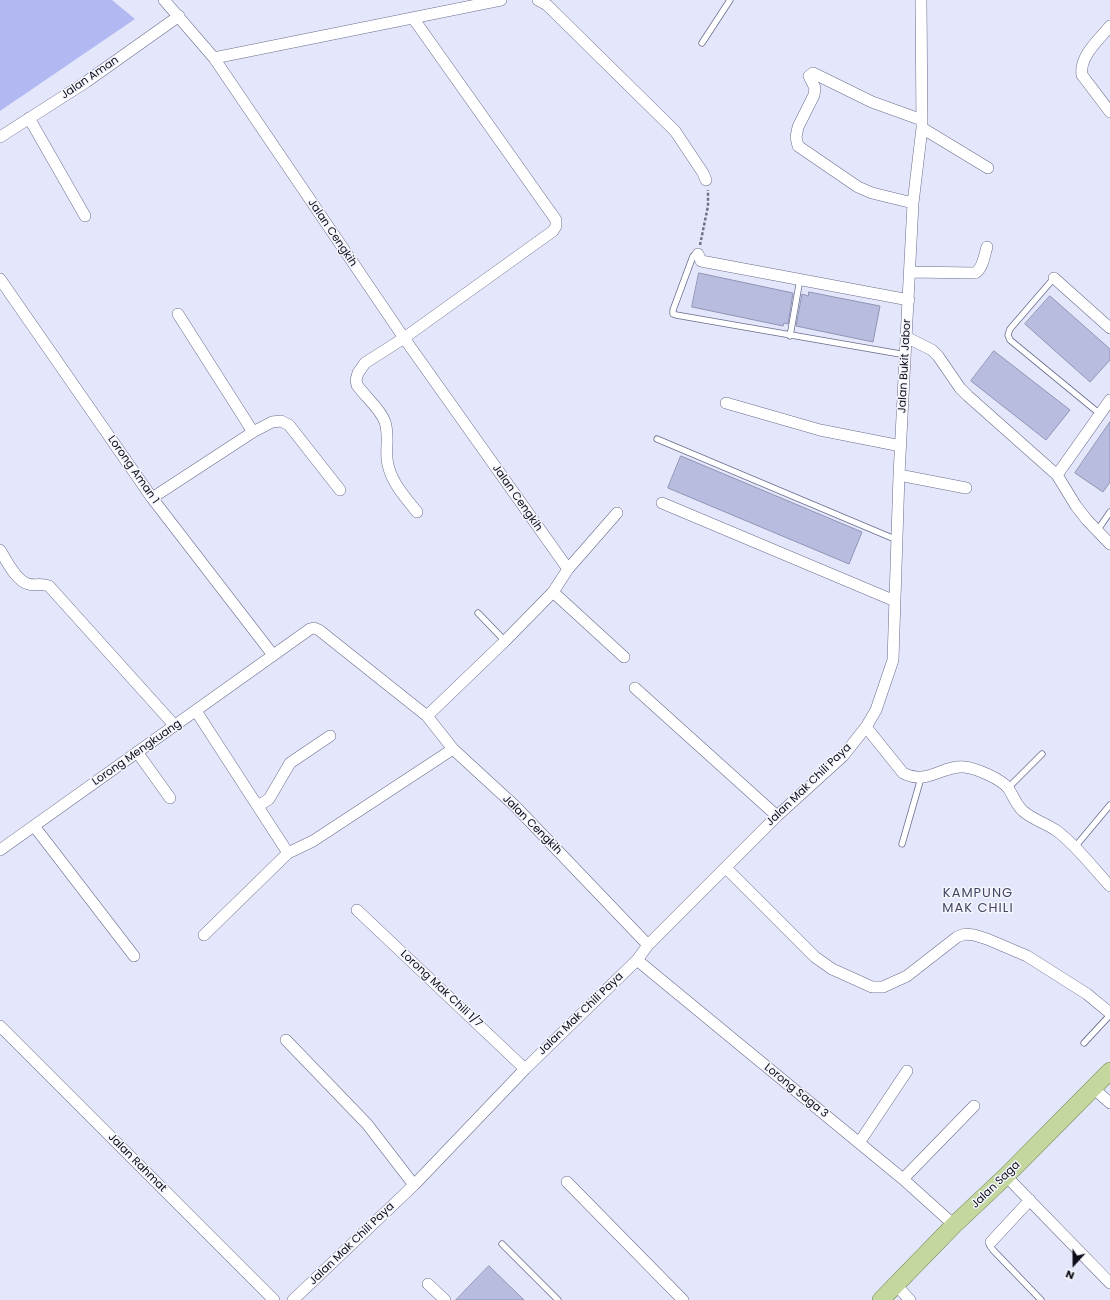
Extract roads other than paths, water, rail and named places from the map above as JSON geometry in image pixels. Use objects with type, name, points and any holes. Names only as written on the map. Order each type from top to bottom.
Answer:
[{"type":"main road","name":"Jalan Saga","points":[[881,1300],[954,1225],[1006,1176],[1094,1088],[1110,1070]]},
{"type":"street","name":"Jalan Cengkih","points":[[164,0],[214,58],[404,338],[568,569]]},
{"type":"street","points":[[214,58],[502,0]]},
{"type":"street","points":[[538,0],[547,5],[675,131],[703,173],[706,180]]},
{"type":"street","name":"Jalan Bukit Jabor","points":[[866,727],[876,710],[893,660],[899,475],[913,203],[922,124],[921,0]]},
{"type":"street","name":"Jalan Aman","points":[[0,137],[86,82],[179,16]]},
{"type":"street","points":[[413,18],[556,220],[556,226],[553,231],[404,338],[365,363],[361,368],[356,380],[357,386],[382,415],[387,430],[387,460],[390,472],[397,486],[416,512]]},
{"type":"street","points":[[1110,26],[1084,58],[1082,75],[1110,112]]},
{"type":"street","points":[[913,203],[872,193],[858,187],[798,146],[796,137],[798,127],[814,95],[815,88],[809,76],[813,73],[872,102],[922,124],[988,168]]},
{"type":"street","points":[[29,118],[85,216]]},
{"type":"street","points":[[910,272],[974,273],[979,271],[987,247]]},
{"type":"street","points":[[698,254],[701,260],[909,300]]},
{"type":"street","points":[[1054,278],[1110,328]]},
{"type":"street","name":"Lorong Aman 1","points":[[0,279],[152,498],[273,655]]},
{"type":"street","points":[[178,314],[253,432]]},
{"type":"street","points":[[906,337],[932,350],[943,362],[960,388],[1057,475],[1076,506],[1110,544]]},
{"type":"street","points":[[1057,475],[1110,400]]},
{"type":"street","points":[[726,403],[820,430],[901,446]]},
{"type":"street","points":[[152,498],[253,432],[276,421],[285,422],[289,425],[340,490]]},
{"type":"street","points":[[899,475],[966,488]]},
{"type":"street","points":[[662,503],[895,601]]},
{"type":"street","points":[[426,716],[554,592],[568,569],[617,513]]},
{"type":"street","points":[[0,550],[17,576],[24,583],[29,585],[41,584],[49,586],[175,726]]},
{"type":"street","points":[[554,592],[624,657]]},
{"type":"street","name":"Lorong Mengkuang","points":[[0,850],[310,629],[314,628],[319,630],[426,716]]},
{"type":"street","points":[[635,688],[777,816]]},
{"type":"street","points":[[196,711],[288,853]]},
{"type":"street","name":"Jalan Cengkih","points":[[426,716],[453,749],[515,806],[648,945]]},
{"type":"street","points":[[866,727],[902,773],[910,777],[920,778],[957,767],[965,767],[1001,782],[1008,788],[1022,810],[1055,830],[1075,848],[1110,886]]},
{"type":"street","name":"Jalan Mak Chili Paya","points":[[293,1300],[414,1185],[525,1069],[636,960],[648,945],[777,816],[843,756],[866,727]]},
{"type":"street","points":[[258,806],[269,799],[290,763],[330,736]]},
{"type":"street","points":[[204,935],[288,853],[313,841],[453,749]]},
{"type":"street","points":[[137,752],[170,798]]},
{"type":"street","points":[[34,826],[134,956]]},
{"type":"street","points":[[726,868],[815,957],[832,969],[872,987],[883,987],[907,976],[957,937],[965,934],[986,939],[1027,956],[1087,994],[1110,1014]]},
{"type":"street","name":"Lorong Mak Chili 1/7","points":[[357,910],[525,1069]]},
{"type":"street","name":"Lorong Saga 3","points":[[636,960],[903,1179],[954,1225]]},
{"type":"street","name":"Jalan Rahmat","points":[[0,1026],[274,1300]]},
{"type":"street","points":[[286,1040],[367,1124],[414,1185]]},
{"type":"street","points":[[859,1143],[907,1070]]},
{"type":"street","points":[[1094,1088],[1110,1103]]},
{"type":"street","points":[[903,1179],[974,1106]]},
{"type":"street","points":[[1006,1176],[1110,1283]]},
{"type":"street","points":[[567,1182],[683,1300]]},
{"type":"street","points":[[991,1242],[1030,1200]]},
{"type":"street","points":[[428,1284],[445,1300]]},
{"type":"street","points":[[896,1285],[910,1300]]},
{"type":"lane","points":[[702,43],[730,0]]},
{"type":"lane","points":[[698,254],[693,256],[673,310],[673,314],[676,316],[906,355]]},
{"type":"lane","points":[[1054,278],[1010,329],[1008,335],[1010,340],[1100,414]]},
{"type":"lane","points":[[790,336],[800,279]]},
{"type":"lane","points":[[657,439],[898,540]]},
{"type":"lane","points":[[1097,531],[1110,512]]},
{"type":"lane","points":[[478,613],[505,641]]},
{"type":"lane","points":[[1008,788],[1042,754]]},
{"type":"lane","points":[[902,844],[920,778]]},
{"type":"lane","points":[[1075,848],[1110,805]]},
{"type":"lane","points":[[1084,1043],[1110,1014]]},
{"type":"lane","points":[[991,1242],[990,1246],[1042,1300]]},
{"type":"lane","points":[[502,1244],[558,1300]]},
{"type":"district","name":"KAMPUNG MAK CHILI","points":[[978,902]]}]
